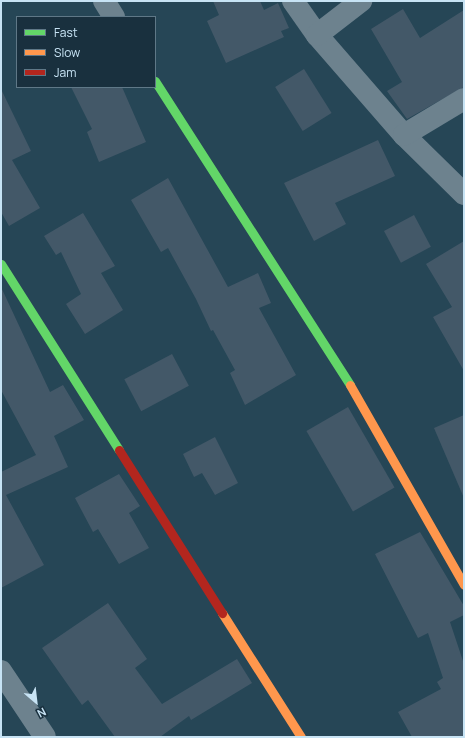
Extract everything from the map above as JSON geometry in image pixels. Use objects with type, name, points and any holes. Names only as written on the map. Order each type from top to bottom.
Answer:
[{"type":"street","points":[[104,1],[113,16]]},
{"type":"street","points":[[293,1],[317,35],[404,135],[464,194]]},
{"type":"street","points":[[317,35],[361,1]]},
{"type":"street","points":[[156,83],[344,375],[464,585]]},
{"type":"street","points":[[404,135],[464,99]]},
{"type":"street","points":[[1,264],[301,737]]},
{"type":"street","points":[[1,671],[45,737]]},
{"type":"building","points":[[213,1],[260,1],[264,10],[278,3],[289,28],[281,31],[284,37],[226,63],[207,21],[219,15]]},
{"type":"building","points":[[403,9],[420,38],[464,10],[464,87],[407,119],[387,91],[402,82],[371,29]]},
{"type":"building","points":[[304,69],[332,113],[303,131],[275,87]]},
{"type":"building","points":[[72,88],[122,88],[146,142],[99,162],[87,132],[92,129]]},
{"type":"building","points":[[1,89],[31,151],[12,160],[40,208],[9,226],[1,212]]},
{"type":"building","points":[[378,140],[395,176],[335,203],[346,224],[314,241],[284,183]]},
{"type":"building","points":[[168,178],[228,287],[258,273],[271,303],[259,308],[296,375],[245,405],[230,373],[235,370],[213,330],[211,331],[196,299],[168,248],[161,252],[131,200]]},
{"type":"building","points":[[83,213],[115,266],[101,273],[123,310],[85,334],[66,304],[81,294],[61,252],[56,255],[44,236]]},
{"type":"building","points":[[414,215],[431,247],[401,263],[384,231]]},
{"type":"building","points":[[464,241],[464,371],[433,317],[452,307],[426,264]]},
{"type":"building","points":[[1,287],[50,392],[63,385],[84,420],[54,436],[68,467],[6,495],[44,565],[1,588],[1,472],[36,455],[1,390]]},
{"type":"building","points":[[172,354],[189,386],[141,411],[124,379]]},
{"type":"building","points":[[348,407],[394,488],[353,512],[306,431]]},
{"type":"building","points":[[464,415],[464,498],[434,428]]},
{"type":"building","points":[[215,437],[238,483],[215,495],[202,473],[194,477],[183,454]]},
{"type":"building","points":[[119,474],[140,506],[129,513],[149,548],[119,564],[98,529],[93,532],[75,498]]},
{"type":"building","points":[[420,532],[464,606],[464,615],[450,622],[464,664],[464,737],[412,737],[398,712],[441,689],[437,682],[443,678],[428,633],[418,638],[375,554]]},
{"type":"building","points":[[108,603],[147,659],[135,668],[162,704],[237,659],[252,683],[191,720],[189,716],[160,737],[115,737],[88,700],[82,705],[42,648]]},
{"type":"traffic: fast","points":[[156,83],[350,385]]},
{"type":"traffic: fast","points":[[1,264],[119,450]]},
{"type":"traffic: slow","points":[[350,385],[464,585]]},
{"type":"traffic: slow","points":[[222,613],[301,737]]},
{"type":"traffic: jam","points":[[119,450],[222,613]]}]
